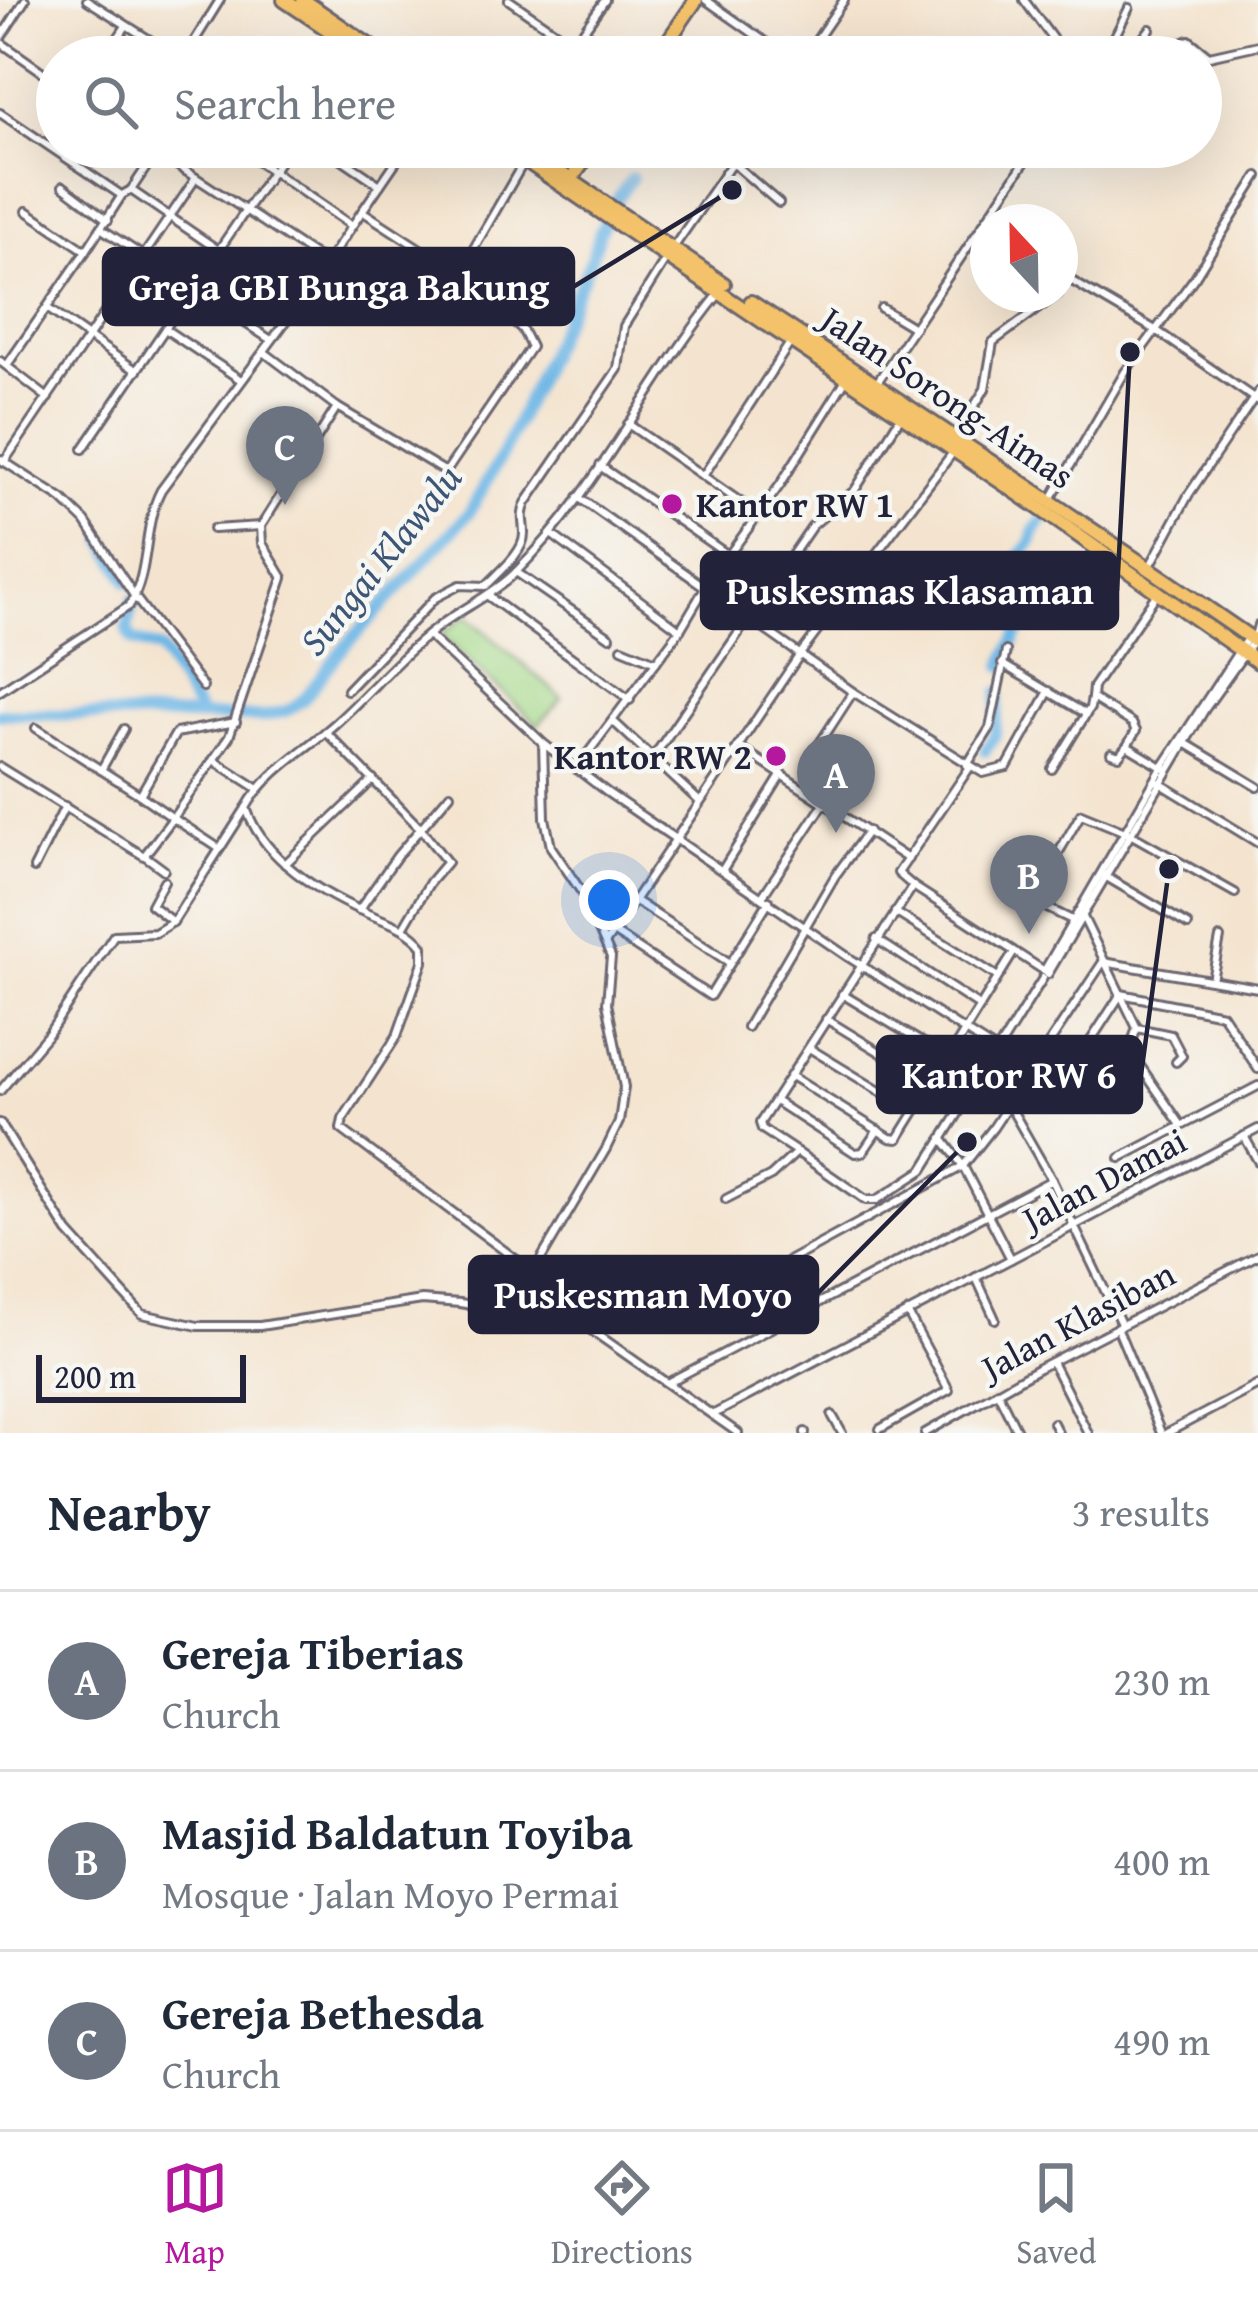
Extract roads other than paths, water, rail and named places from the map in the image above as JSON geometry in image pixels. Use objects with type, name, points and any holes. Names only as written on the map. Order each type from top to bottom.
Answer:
[{"type":"highway","points":[[284,0],[334,36]]},
{"type":"highway","points":[[303,0],[355,36]]},
{"type":"highway","points":[[670,36],[690,2]]},
{"type":"highway","name":"Jalan Sorong-Aimas","points":[[545,168],[669,254],[876,384],[1258,662]]},
{"type":"highway","points":[[568,184],[579,168]]},
{"type":"highway","name":"Jalan Sorong-Aimas","points":[[669,254],[901,416],[1051,499],[1254,635]]},
{"type":"street","points":[[25,0],[0,40],[36,67]]},
{"type":"street","points":[[87,0],[142,36]]},
{"type":"street","points":[[199,36],[220,0]]},
{"type":"street","points":[[509,0],[561,36]]},
{"type":"street","points":[[580,36],[605,0]]},
{"type":"street","points":[[706,0],[757,36]]},
{"type":"street","points":[[819,36],[844,0]]},
{"type":"street","points":[[1024,0],[1051,36]]},
{"type":"street","points":[[1115,36],[1129,8]]},
{"type":"street","points":[[119,36],[126,26]]},
{"type":"street","points":[[1144,36],[1150,29]]},
{"type":"street","points":[[1222,53],[1258,45]]},
{"type":"street","points":[[0,113],[36,137]]},
{"type":"street","points":[[82,168],[122,195]]},
{"type":"street","points":[[48,398],[3,363],[144,168]]},
{"type":"street","points":[[182,168],[326,263]]},
{"type":"street","points":[[268,168],[352,226]]},
{"type":"street","points":[[83,449],[274,168]]},
{"type":"street","points":[[355,168],[380,185]]},
{"type":"street","points":[[0,691],[129,606],[155,501],[392,168]]},
{"type":"street","points":[[459,274],[516,168]]},
{"type":"street","points":[[347,690],[428,604],[452,588],[486,586],[520,548],[524,537],[520,520],[526,502],[615,375],[624,326],[729,168]]},
{"type":"street","points":[[738,168],[779,203]]},
{"type":"street","points":[[1001,204],[1022,168]]},
{"type":"street","points":[[1051,499],[1108,400],[1258,176]]},
{"type":"street","points":[[196,178],[2,460],[73,508],[203,687]]},
{"type":"street","points":[[63,186],[108,220]]},
{"type":"street","points":[[131,190],[298,305]]},
{"type":"street","points":[[27,211],[86,251]]},
{"type":"street","points":[[264,352],[337,407],[440,471],[447,470],[531,346],[522,329],[459,274],[362,211]]},
{"type":"street","points":[[102,229],[272,340]]},
{"type":"street","points":[[876,384],[970,251]]},
{"type":"street","points":[[1078,285],[1257,398],[1189,494],[1148,568]]},
{"type":"street","points":[[0,1091],[49,1033],[114,935],[155,933],[173,922],[257,788],[326,732],[428,635],[516,572],[551,534],[721,291]]},
{"type":"street","points":[[47,308],[137,371]]},
{"type":"street","points":[[881,308],[914,328]]},
{"type":"street","points":[[962,426],[985,388],[993,342],[1033,312]]},
{"type":"street","points":[[165,329],[241,380]]},
{"type":"street","points":[[703,476],[792,340]]},
{"type":"street","points":[[575,770],[680,630],[846,378]]},
{"type":"street","points":[[146,856],[237,718],[283,578],[262,543],[261,526],[337,407]]},
{"type":"street","points":[[652,759],[812,526],[866,476],[901,416]]},
{"type":"street","points":[[628,424],[759,515]]},
{"type":"street","points":[[607,941],[801,653],[957,447]]},
{"type":"street","points":[[600,466],[728,555]]},
{"type":"street","points":[[578,497],[853,692],[983,773],[1007,767],[1048,691]]},
{"type":"street","points":[[213,529],[261,526]]},
{"type":"street","points":[[551,534],[680,630]]},
{"type":"street","points":[[516,572],[610,637]]},
{"type":"street","points":[[1052,769],[1086,714],[1093,688],[1159,591]]},
{"type":"street","points":[[488,596],[630,700]]},
{"type":"street","points":[[428,635],[575,770],[998,1052]]},
{"type":"street","points":[[763,1275],[916,1178],[998,1052],[1165,769],[1254,635]]},
{"type":"street","points":[[622,648],[656,662]]},
{"type":"street","points":[[1006,651],[990,728],[898,873],[1045,974]]},
{"type":"street","points":[[1165,769],[1242,652]]},
{"type":"street","points":[[1004,665],[1086,714]]},
{"type":"street","points":[[853,692],[820,743],[822,750],[853,771]]},
{"type":"street","points":[[1092,698],[1135,725],[1135,734],[1121,756],[1111,753]]},
{"type":"street","points":[[140,795],[176,733],[237,718]]},
{"type":"street","points":[[614,723],[700,802]]},
{"type":"street","points":[[36,728],[220,849]]},
{"type":"street","points":[[101,770],[124,729]]},
{"type":"street","points":[[326,732],[422,829],[447,865],[430,881],[404,928]]},
{"type":"street","points":[[533,1272],[606,1149],[623,1103],[620,1058],[608,1016],[611,957],[583,894],[551,847],[544,818],[543,742]]},
{"type":"street","points":[[1185,742],[1258,787]]},
{"type":"street","points":[[738,746],[908,859]]},
{"type":"street","points":[[1127,746],[1165,769]]},
{"type":"street","points":[[213,760],[257,788]]},
{"type":"street","points":[[0,766],[164,870]]},
{"type":"street","points":[[723,869],[782,774]]},
{"type":"street","points":[[285,864],[373,780]]},
{"type":"street","points":[[1157,782],[1258,843]]},
{"type":"street","points":[[358,910],[450,794]]},
{"type":"street","points":[[613,932],[710,996],[825,802]]},
{"type":"street","points":[[34,868],[65,806]]},
{"type":"street","points":[[246,808],[257,831],[285,864],[358,910],[404,928],[423,946],[423,962],[397,1036],[341,1129],[533,1272],[581,1324],[738,1433]]},
{"type":"street","points":[[1072,920],[1035,904],[1031,897],[1081,814],[1127,833],[1235,893]]},
{"type":"street","points":[[747,1027],[835,876],[868,831]]},
{"type":"street","points":[[1103,874],[1188,925]]},
{"type":"street","points":[[164,881],[151,904],[173,922]]},
{"type":"street","points":[[874,1206],[760,1127],[913,886]]},
{"type":"street","points":[[634,900],[730,963]]},
{"type":"street","points":[[895,912],[998,977]]},
{"type":"street","points":[[1045,974],[1072,920],[1081,912]]},
{"type":"street","points":[[1081,912],[1136,1028],[1128,1048],[1180,1125]]},
{"type":"street","points":[[1212,980],[1220,938]]},
{"type":"street","points":[[876,939],[979,1006]]},
{"type":"street","points":[[791,1076],[898,1139],[1014,952]]},
{"type":"street","points":[[1103,962],[1258,988]]},
{"type":"street","points":[[874,1206],[963,1166],[1103,962]]},
{"type":"street","points":[[842,994],[948,1058]]},
{"type":"street","points":[[1120,995],[1222,1014],[1258,1069]]},
{"type":"street","points":[[1067,1077],[1120,995]]},
{"type":"street","points":[[826,1019],[931,1084]]},
{"type":"street","points":[[1136,1028],[1171,1035],[1182,1056],[1176,1062]]},
{"type":"street","points":[[809,1048],[914,1112]]},
{"type":"street","points":[[1120,1158],[1258,1086]]},
{"type":"street","points":[[775,1101],[855,1154],[863,1152],[878,1130]]},
{"type":"street","points":[[1009,1105],[1075,1225],[1164,1433],[1258,1385]]},
{"type":"street","points":[[0,1123],[68,1232],[129,1302],[157,1319],[198,1326],[260,1326],[422,1300],[581,1324]]},
{"type":"street","name":"Jalan Damai","points":[[942,1138],[963,1166],[1011,1259],[1258,1129]]},
{"type":"street","points":[[1244,1136],[1258,1161]]},
{"type":"street","points":[[727,1199],[771,1176],[797,1152]]},
{"type":"street","points":[[669,1382],[1052,1180]]},
{"type":"street","name":"Jalan Klasiban","points":[[925,1433],[1258,1255]]},
{"type":"street","points":[[714,1414],[1011,1259]]},
{"type":"street","points":[[976,1277],[995,1318]]},
{"type":"street","points":[[880,1429],[949,1390],[911,1310]]},
{"type":"street","points":[[1052,1362],[1088,1433]]},
{"type":"street","points":[[997,1391],[1018,1433]]},
{"type":"street","points":[[832,1414],[842,1433]]},
{"type":"street","points":[[1052,1423],[1058,1433]]},
{"type":"waterway","name":"Sungai Klawalu","points":[[0,714],[262,717],[289,710],[304,699],[340,652],[469,513],[502,455],[607,217],[632,178]]},
{"type":"waterway","points":[[1003,666],[1029,605],[1013,563],[1045,517]]},
{"type":"waterway","points":[[104,540],[128,582]]},
{"type":"waterway","points":[[133,600],[127,630],[133,641],[160,649],[200,714]]},
{"type":"waterway","points":[[985,751],[995,735],[999,692]]},
{"type":"place","name":"Greja GBI Bunga Bakung","points":[[732,190]]},
{"type":"place","name":"Puskesmas Klasaman","points":[[1130,352]]},
{"type":"place","name":"Kantor RW 1","points":[[672,504]]},
{"type":"place","name":"Gereja Bethesda","points":[[285,505]]},
{"type":"place","name":"Kantor RW 2","points":[[776,756]]},
{"type":"place","name":"Gereja Tiberias","points":[[836,833]]},
{"type":"place","name":"Kantor RW 6","points":[[1169,869]]},
{"type":"place","name":"Masjid Baldatun Toyiba","points":[[1029,934]]},
{"type":"place","name":"Puskesman Moyo","points":[[967,1142]]}]
